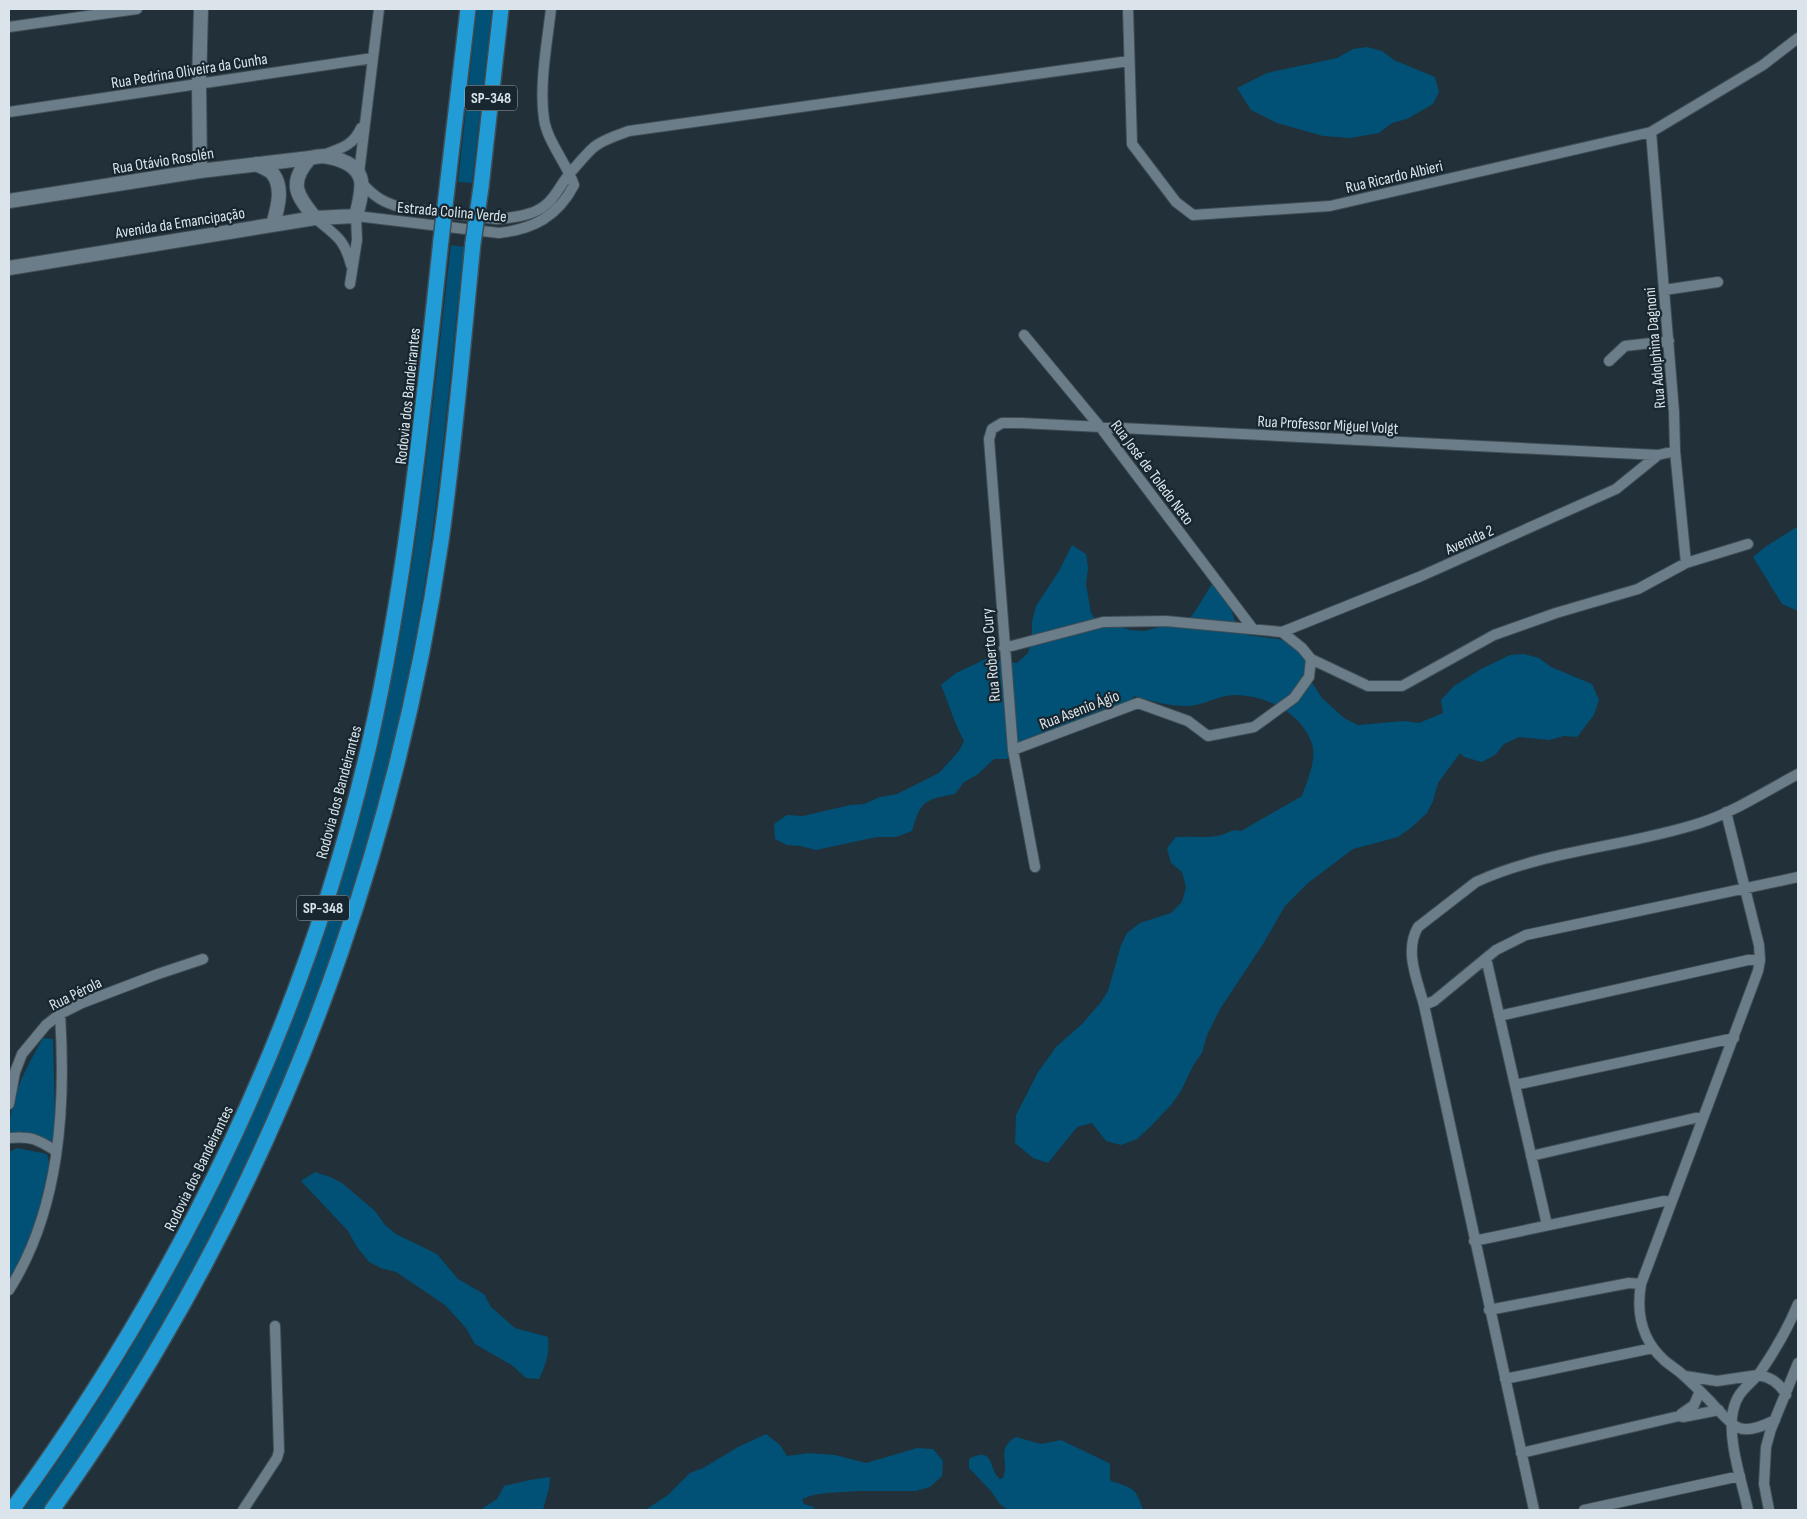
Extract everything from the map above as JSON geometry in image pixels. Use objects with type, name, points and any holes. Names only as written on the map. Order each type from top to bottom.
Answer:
[{"type":"highway","name":"Rodovia dos Bandeirantes","points":[[12,1510],[50,1458],[111,1365],[163,1277],[197,1214],[270,1054],[299,978],[348,827],[370,740],[394,624],[414,490],[468,9]]},
{"type":"highway","name":"SP-348","points":[[52,1510],[132,1391],[169,1330],[230,1217],[302,1056],[324,1001],[363,887],[399,756],[424,639],[441,541],[473,243],[501,9]]},
{"type":"street","points":[[9,27],[137,9]]},
{"type":"street","points":[[200,9],[200,171]]},
{"type":"street","points":[[350,284],[357,240],[356,216],[379,9]]},
{"type":"street","points":[[550,9],[543,80],[544,120],[570,173],[596,146],[630,131],[1129,61]]},
{"type":"street","name":"Rua Ricardo Albieri","points":[[1128,9],[1132,144],[1176,202],[1193,215],[1330,206],[1651,132],[1763,65],[1798,38]]},
{"type":"street","name":"Rua Pedrina Oliveira da Cunha","points":[[9,112],[373,58]]},
{"type":"street","points":[[352,268],[347,249],[339,237],[315,218],[305,205],[297,187],[297,179],[300,170],[317,156],[348,145],[356,138],[366,118]]},
{"type":"street","name":"Rua Adolphina Dagnoni","points":[[1651,132],[1669,341],[1675,450],[1686,563]]},
{"type":"street","points":[[317,156],[344,161],[361,178]]},
{"type":"street","name":"Rua Otávio Rosolén","points":[[9,201],[200,171],[317,156]]},
{"type":"street","points":[[256,164],[272,173],[279,185],[278,204],[273,225]]},
{"type":"street","name":"Estrada Colina Verde","points":[[361,178],[372,195],[379,200],[403,208],[497,219],[521,216],[543,207],[559,191],[570,173]]},
{"type":"street","name":"Estrada Colina Verde","points":[[356,216],[499,233],[508,232],[534,224],[558,208],[565,201],[574,185],[570,173]]},
{"type":"street","name":"Avenida da Emancipação","points":[[9,268],[315,218],[356,216]]},
{"type":"street","points":[[1664,290],[1718,282]]},
{"type":"street","name":"Rua José de Toledo Neto","points":[[1024,335],[1101,428],[1253,630]]},
{"type":"street","points":[[1608,361],[1625,346],[1669,341]]},
{"type":"street","name":"Rua Professor Miguel Volgt","points":[[990,439],[992,429],[1002,423],[1021,423],[1658,455],[1675,450]]},
{"type":"street","name":"Rua Roberto Cury","points":[[990,439],[1013,750],[1035,867]]},
{"type":"street","name":"Avenida 2","points":[[1282,632],[1419,577],[1616,490],[1658,455]]},
{"type":"street","points":[[1004,648],[1103,622],[1166,620],[1282,632],[1302,648],[1311,659],[1368,686],[1402,686],[1494,635],[1556,612],[1638,588],[1686,563],[1748,544]]},
{"type":"street","name":"Rua Asenio Ágio","points":[[1013,750],[1138,703],[1188,721],[1208,736],[1254,727],[1294,698],[1309,677],[1311,659]]},
{"type":"street","points":[[1534,1510],[1411,953],[1413,936],[1418,927],[1476,882],[1487,877],[1556,856],[1642,839],[1701,823],[1798,774]]},
{"type":"street","points":[[1726,812],[1759,945],[1760,960],[1758,971],[1734,1038],[1702,1118],[1641,1284],[1638,1303],[1641,1322],[1653,1348],[1665,1362],[1684,1376],[1732,1424],[1740,1428],[1751,1428],[1768,1424],[1775,1420]]},
{"type":"street","points":[[1424,1005],[1434,1001],[1486,958],[1507,944],[1537,932],[1798,877]]},
{"type":"street","points":[[1486,958],[1547,1225]]},
{"type":"street","name":"Rua Pérola","points":[[9,1104],[12,1073],[22,1054],[34,1038],[60,1014],[82,1003],[141,980],[203,959]]},
{"type":"street","points":[[1499,1016],[1748,960],[1760,960]]},
{"type":"street","points":[[9,1290],[21,1272],[50,1192],[61,1103],[62,1057],[60,1014]]},
{"type":"street","points":[[1515,1085],[1734,1038]]},
{"type":"street","points":[[1531,1156],[1695,1118],[1702,1118]]},
{"type":"street","points":[[9,1138],[37,1139],[56,1151]]},
{"type":"street","points":[[1474,1241],[1664,1201],[1671,1202]]},
{"type":"street","points":[[1490,1310],[1629,1283],[1641,1284]]},
{"type":"street","points":[[1748,1510],[1732,1439],[1733,1412],[1738,1397],[1747,1384],[1758,1375],[1784,1336],[1798,1304]]},
{"type":"street","points":[[243,1510],[279,1451],[276,1326]]},
{"type":"street","points":[[1505,1379],[1653,1348]]},
{"type":"street","points":[[1769,1510],[1764,1484],[1764,1459],[1768,1438],[1798,1363]]},
{"type":"street","points":[[1684,1376],[1717,1381],[1758,1375],[1775,1381],[1786,1395]]},
{"type":"street","points":[[1679,1416],[1694,1405],[1700,1391]]},
{"type":"street","points":[[1521,1453],[1679,1416],[1683,1417],[1719,1410]]},
{"type":"street","points":[[1584,1510],[1740,1476]]},
{"type":"shaded area","points":[[477,9],[492,9],[472,183],[458,182]]},
{"type":"shaded area","points":[[1367,47],[1382,51],[1394,60],[1435,77],[1439,92],[1433,104],[1407,119],[1392,123],[1379,133],[1350,138],[1323,136],[1277,123],[1251,110],[1237,88],[1267,73],[1337,58],[1353,49]]},
{"type":"shaded area","points":[[451,245],[464,247],[437,500],[422,601],[402,703],[377,807],[348,909],[331,960],[313,1010],[272,1109],[251,1157],[204,1251],[152,1343],[91,1442],[42,1510],[23,1510],[89,1415],[149,1317],[204,1217],[253,1114],[296,1008],[334,900],[366,790],[402,624],[426,462]]},
{"type":"shaded area","points":[[1795,528],[1798,528],[1798,611],[1782,604],[1753,557]]},
{"type":"shaded area","points":[[1072,545],[1086,554],[1088,568],[1086,584],[1091,613],[1101,627],[1115,625],[1130,630],[1144,631],[1188,621],[1213,582],[1230,606],[1236,624],[1247,635],[1279,639],[1296,644],[1310,653],[1309,667],[1303,675],[1313,684],[1322,698],[1344,718],[1358,725],[1404,721],[1419,723],[1443,713],[1441,700],[1454,686],[1481,669],[1510,655],[1524,654],[1539,658],[1551,667],[1592,684],[1599,700],[1594,715],[1577,737],[1564,736],[1549,740],[1519,737],[1504,744],[1495,755],[1482,762],[1464,757],[1460,753],[1438,783],[1433,801],[1427,813],[1412,827],[1398,837],[1353,849],[1308,883],[1285,906],[1263,944],[1220,1009],[1207,1035],[1202,1053],[1194,1064],[1181,1091],[1171,1105],[1151,1126],[1137,1139],[1121,1145],[1106,1141],[1092,1123],[1077,1127],[1048,1163],[1033,1158],[1015,1143],[1016,1115],[1038,1072],[1056,1047],[1082,1024],[1101,1002],[1108,991],[1121,945],[1127,933],[1140,923],[1171,913],[1182,902],[1186,887],[1182,872],[1171,863],[1167,848],[1176,837],[1212,837],[1235,830],[1241,831],[1302,796],[1311,770],[1313,750],[1307,733],[1300,723],[1270,702],[1247,696],[1229,695],[1193,706],[1180,706],[1134,696],[1133,699],[1120,706],[1106,708],[1061,728],[1006,759],[994,759],[977,775],[964,782],[955,794],[936,798],[925,803],[918,813],[912,831],[896,837],[877,837],[816,850],[787,845],[775,839],[774,824],[787,815],[803,816],[850,805],[864,804],[880,797],[897,794],[939,773],[959,751],[964,741],[941,685],[956,673],[988,658],[1017,663],[1028,653],[1036,606],[1059,571]]},
{"type":"shaded area","points":[[43,1038],[53,1039],[56,1151],[37,1139],[9,1138],[12,1110],[19,1086]]},
{"type":"shaded area","points":[[17,1148],[47,1154],[50,1167],[44,1199],[31,1239],[11,1278],[9,1278],[9,1152]]},
{"type":"shaded area","points":[[315,1172],[342,1183],[375,1211],[385,1225],[396,1234],[437,1254],[458,1279],[484,1294],[491,1307],[515,1328],[548,1337],[547,1358],[539,1379],[526,1378],[513,1366],[475,1344],[466,1328],[445,1305],[396,1272],[369,1262],[357,1247],[348,1231],[301,1181]]},
{"type":"shaded area","points":[[766,1434],[780,1445],[787,1456],[809,1453],[835,1455],[866,1463],[917,1448],[933,1449],[943,1461],[942,1476],[930,1487],[916,1491],[827,1493],[802,1499],[804,1504],[814,1507],[814,1510],[645,1510],[668,1495],[690,1473]]},
{"type":"shaded area","points":[[1016,1437],[1041,1444],[1061,1440],[1109,1463],[1111,1481],[1132,1490],[1138,1497],[1143,1510],[1008,1510],[1000,1504],[990,1490],[969,1468],[969,1459],[977,1455],[987,1457],[996,1475],[1000,1479],[1003,1478],[1006,1446]]},
{"type":"shaded area","points":[[550,1477],[543,1510],[480,1510],[497,1499],[504,1486]]}]
